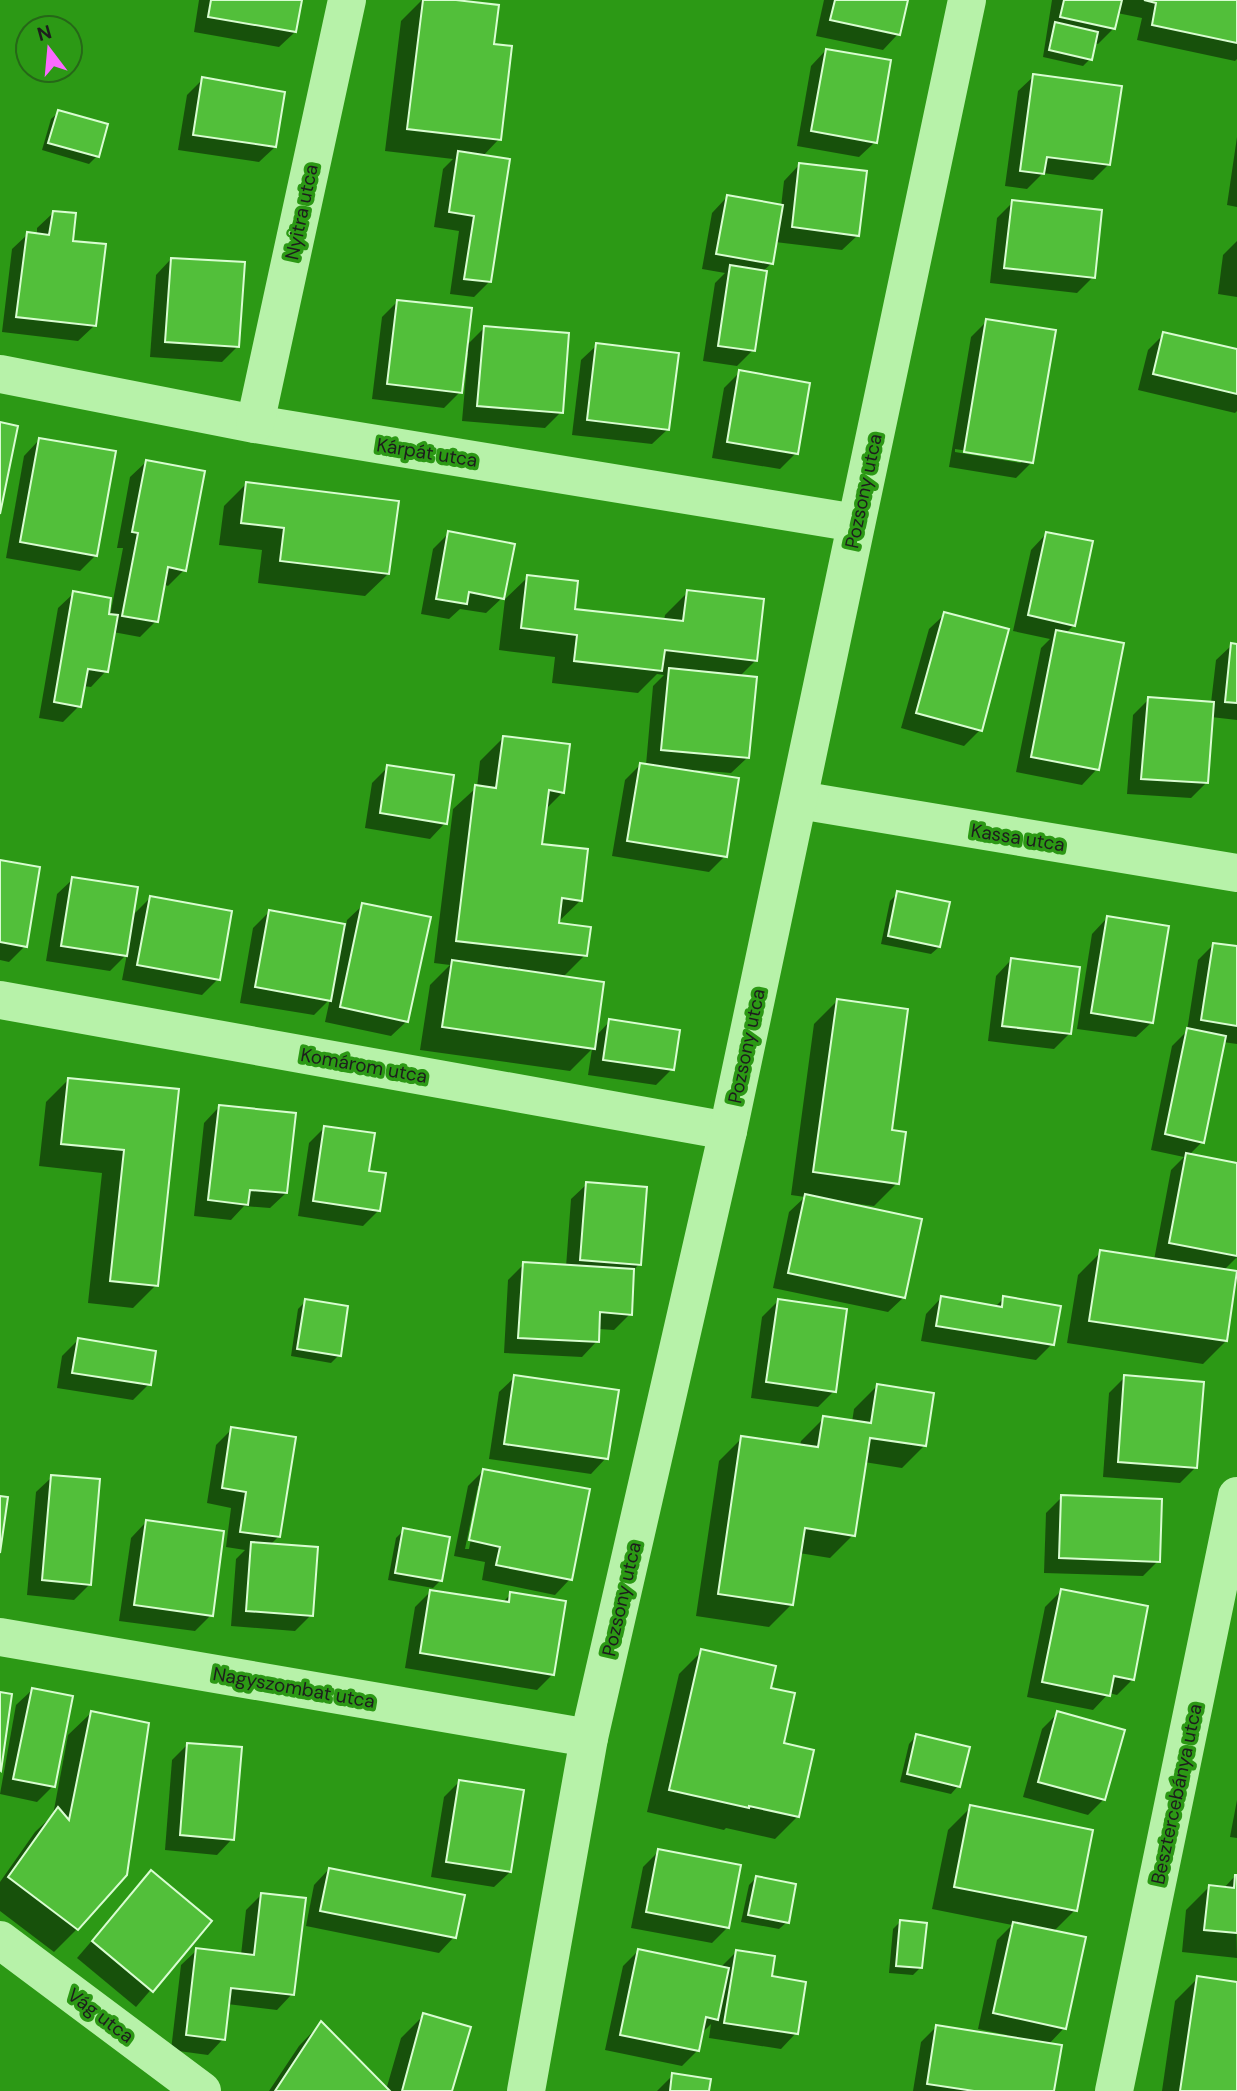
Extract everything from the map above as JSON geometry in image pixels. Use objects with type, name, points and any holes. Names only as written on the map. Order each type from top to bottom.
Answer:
[{"type":"street","name":"Nyitra utca","points":[[256,424],[347,0]]},
{"type":"street","name":"Pozsony utca","points":[[526,2091],[589,1738],[728,1131],[967,0]]},
{"type":"street","name":"Kárpát utca","points":[[0,374],[256,424],[856,523]]},
{"type":"street","name":"Kassa utca","points":[[799,800],[1237,873]]},
{"type":"street","name":"Komárom utca","points":[[0,1000],[728,1131]]},
{"type":"street","name":"Besztercebánya utca","points":[[1114,2091],[1237,1496]]},
{"type":"street","name":"Nagyszombat utca","points":[[0,1637],[589,1738]]},
{"type":"street","name":"Vág utca","points":[[0,1940],[202,2091]]},
{"type":"building","points":[[211,0],[302,0],[296,32],[208,17]]},
{"type":"building","points":[[423,0],[456,0],[499,5],[494,44],[512,46],[501,140],[407,129]]},
{"type":"building","points":[[835,0],[908,0],[900,35],[830,20]]},
{"type":"building","points":[[1064,0],[1122,0],[1115,29],[1060,17]]},
{"type":"building","points":[[1144,0],[1237,0],[1237,43],[1152,25],[1156,3]]},
{"type":"building","points":[[1055,22],[1098,32],[1092,60],[1049,50]]},
{"type":"building","points":[[826,49],[891,60],[877,143],[811,131]]},
{"type":"building","points":[[1033,74],[1122,86],[1110,165],[1047,157],[1044,174],[1020,171]]},
{"type":"building","points":[[202,77],[285,92],[276,147],[193,135]]},
{"type":"building","points":[[58,110],[108,124],[99,157],[48,143]]},
{"type":"building","points":[[458,151],[510,159],[491,282],[464,279],[474,216],[449,212]]},
{"type":"building","points":[[799,163],[867,171],[859,236],[792,227]]},
{"type":"building","points":[[727,195],[783,205],[773,264],[716,254]]},
{"type":"building","points":[[1012,200],[1102,210],[1095,278],[1004,268]]},
{"type":"building","points":[[53,211],[76,213],[73,241],[106,244],[96,326],[16,317],[27,232],[49,235]]},
{"type":"building","points":[[171,258],[245,262],[239,347],[165,342]]},
{"type":"building","points":[[730,265],[767,271],[755,351],[718,346]]},
{"type":"building","points":[[397,300],[472,308],[462,393],[387,384]]},
{"type":"building","points":[[986,319],[1056,330],[1033,463],[964,452]]},
{"type":"building","points":[[484,326],[569,333],[563,413],[477,406]]},
{"type":"building","points":[[1163,332],[1237,349],[1237,394],[1153,374]]},
{"type":"building","points":[[596,343],[679,353],[669,430],[587,420]]},
{"type":"building","points":[[739,370],[810,383],[798,454],[727,442]]},
{"type":"building","points":[[0,422],[18,426],[0,514]]},
{"type":"building","points":[[39,438],[116,451],[97,556],[20,542]]},
{"type":"building","points":[[146,460],[205,471],[186,571],[168,567],[158,622],[122,616],[138,533],[132,532]]},
{"type":"building","points":[[246,482],[399,501],[389,574],[280,561],[284,528],[241,523]]},
{"type":"building","points":[[448,531],[515,544],[504,599],[469,592],[467,604],[436,599]]},
{"type":"building","points":[[1046,532],[1093,541],[1075,626],[1028,615]]},
{"type":"building","points":[[527,575],[578,581],[575,609],[683,621],[687,590],[764,599],[757,661],[665,650],[662,671],[574,661],[577,635],[521,628]]},
{"type":"building","points":[[73,591],[111,598],[109,614],[118,615],[108,672],[88,669],[81,707],[54,702]]},
{"type":"building","points":[[944,612],[1009,629],[982,731],[916,713]]},
{"type":"building","points":[[1056,630],[1124,643],[1099,770],[1031,757]]},
{"type":"building","points":[[1231,643],[1237,644],[1237,703],[1225,702]]},
{"type":"building","points":[[669,668],[757,677],[749,758],[661,750]]},
{"type":"building","points":[[1148,697],[1214,702],[1208,783],[1141,779]]},
{"type":"building","points":[[503,736],[570,744],[564,793],[549,790],[542,844],[588,849],[582,901],[562,898],[559,923],[591,927],[587,956],[456,941],[475,785],[496,788]]},
{"type":"building","points":[[640,763],[739,778],[727,857],[627,841]]},
{"type":"building","points":[[387,765],[454,775],[447,824],[380,813]]},
{"type":"building","points":[[0,860],[40,867],[27,947],[0,942]]},
{"type":"building","points":[[72,877],[138,887],[127,956],[61,946]]},
{"type":"building","points":[[897,891],[950,902],[940,947],[888,936]]},
{"type":"building","points":[[150,896],[232,911],[220,980],[137,965]]},
{"type":"building","points":[[362,903],[431,917],[408,1022],[340,1007]]},
{"type":"building","points":[[269,910],[345,924],[331,1001],[255,987]]},
{"type":"building","points":[[1107,916],[1169,926],[1153,1023],[1091,1013]]},
{"type":"building","points":[[1213,943],[1237,946],[1237,1026],[1201,1020]]},
{"type":"building","points":[[1011,958],[1080,967],[1071,1034],[1002,1026]]},
{"type":"building","points":[[452,960],[604,982],[595,1049],[442,1027]]},
{"type":"building","points":[[837,999],[908,1009],[892,1130],[906,1132],[899,1184],[813,1172]]},
{"type":"building","points":[[609,1019],[680,1030],[674,1070],[603,1060]]},
{"type":"building","points":[[1187,1028],[1226,1036],[1204,1143],[1165,1134]]},
{"type":"building","points":[[68,1078],[179,1089],[158,1286],[110,1281],[124,1150],[61,1144]]},
{"type":"building","points":[[219,1105],[296,1113],[287,1193],[250,1190],[248,1205],[208,1200]]},
{"type":"building","points":[[324,1126],[375,1133],[369,1171],[386,1173],[380,1211],[313,1201]]},
{"type":"building","points":[[1186,1153],[1237,1163],[1237,1256],[1169,1243]]},
{"type":"building","points":[[586,1182],[647,1187],[641,1265],[580,1260]]},
{"type":"building","points":[[805,1194],[922,1219],[905,1298],[788,1273]]},
{"type":"building","points":[[1100,1250],[1237,1271],[1227,1341],[1089,1321]]},
{"type":"building","points":[[523,1262],[634,1269],[632,1315],[600,1312],[599,1342],[518,1338]]},
{"type":"building","points":[[941,1296],[1002,1307],[1003,1296],[1061,1306],[1054,1345],[936,1326]]},
{"type":"building","points":[[305,1299],[348,1306],[341,1356],[297,1349]]},
{"type":"building","points":[[778,1299],[847,1309],[836,1392],[766,1382]]},
{"type":"building","points":[[78,1338],[156,1351],[151,1385],[72,1373]]},
{"type":"building","points":[[514,1375],[619,1390],[608,1459],[504,1444]]},
{"type":"building","points":[[1124,1375],[1204,1382],[1197,1468],[1118,1462]]},
{"type":"building","points":[[877,1384],[934,1393],[926,1446],[870,1438],[855,1536],[805,1528],[793,1605],[718,1594],[741,1436],[818,1447],[823,1416],[871,1423]]},
{"type":"building","points":[[231,1427],[296,1437],[280,1537],[240,1532],[246,1492],[222,1488]]},
{"type":"building","points":[[483,1469],[590,1489],[572,1580],[496,1565],[500,1547],[469,1540]]},
{"type":"building","points":[[51,1475],[100,1479],[91,1585],[42,1580]]},
{"type":"building","points":[[1061,1495],[1162,1499],[1160,1562],[1059,1558]]},
{"type":"building","points":[[0,1496],[8,1497],[0,1553]]},
{"type":"building","points":[[146,1520],[224,1531],[213,1616],[134,1605]]},
{"type":"building","points":[[403,1528],[450,1537],[442,1581],[395,1573]]},
{"type":"building","points":[[251,1542],[318,1547],[313,1616],[246,1611]]},
{"type":"building","points":[[1061,1589],[1148,1606],[1134,1680],[1114,1676],[1110,1696],[1042,1682]]},
{"type":"building","points":[[430,1590],[509,1602],[510,1592],[566,1601],[554,1675],[420,1653]]},
{"type":"building","points":[[701,1649],[776,1666],[771,1688],[795,1693],[784,1743],[814,1750],[799,1817],[669,1790]]},
{"type":"building","points":[[32,1688],[73,1696],[55,1787],[13,1779]]},
{"type":"building","points":[[0,1692],[12,1694],[1,1771],[0,1770]]},
{"type":"building","points":[[91,1711],[149,1723],[127,1875],[78,1930],[8,1877],[58,1807],[69,1820]]},
{"type":"building","points":[[1057,1711],[1125,1730],[1105,1800],[1038,1782]]},
{"type":"building","points":[[916,1734],[970,1747],[960,1787],[907,1774]]},
{"type":"building","points":[[187,1743],[242,1747],[234,1840],[180,1835]]},
{"type":"building","points":[[459,1780],[524,1790],[511,1872],[446,1862]]},
{"type":"building","points":[[970,1805],[1093,1830],[1077,1911],[954,1887]]},
{"type":"building","points":[[658,1849],[741,1865],[729,1928],[646,1912]]},
{"type":"building","points":[[329,1868],[465,1895],[456,1938],[320,1911]]},
{"type":"building","points":[[151,1870],[212,1921],[153,1992],[92,1941]]},
{"type":"building","points":[[1235,1875],[1237,1933],[1204,1930],[1209,1885],[1234,1888]]},
{"type":"building","points":[[756,1876],[796,1884],[789,1923],[748,1915]]},
{"type":"building","points":[[261,1893],[306,1898],[294,1995],[231,1988],[225,2040],[186,2035],[196,1948],[254,1955]]},
{"type":"building","points":[[900,1920],[927,1923],[922,1968],[896,1966]]},
{"type":"building","points":[[1013,1922],[1086,1937],[1066,2029],[993,2013]]},
{"type":"building","points":[[638,1949],[729,1968],[718,2020],[706,2017],[699,2051],[620,2035]]},
{"type":"building","points":[[736,1950],[775,1956],[772,1976],[806,1982],[798,2034],[724,2023]]},
{"type":"building","points":[[1197,1976],[1237,1982],[1237,2091],[1180,2091]]},
{"type":"building","points":[[423,2013],[471,2027],[452,2091],[402,2091]]},
{"type":"building","points":[[321,2021],[390,2091],[275,2091]]},
{"type":"building","points":[[936,2025],[1062,2045],[1054,2091],[974,2091],[927,2084]]},
{"type":"building","points":[[672,2073],[711,2079],[709,2091],[670,2091]]}]
